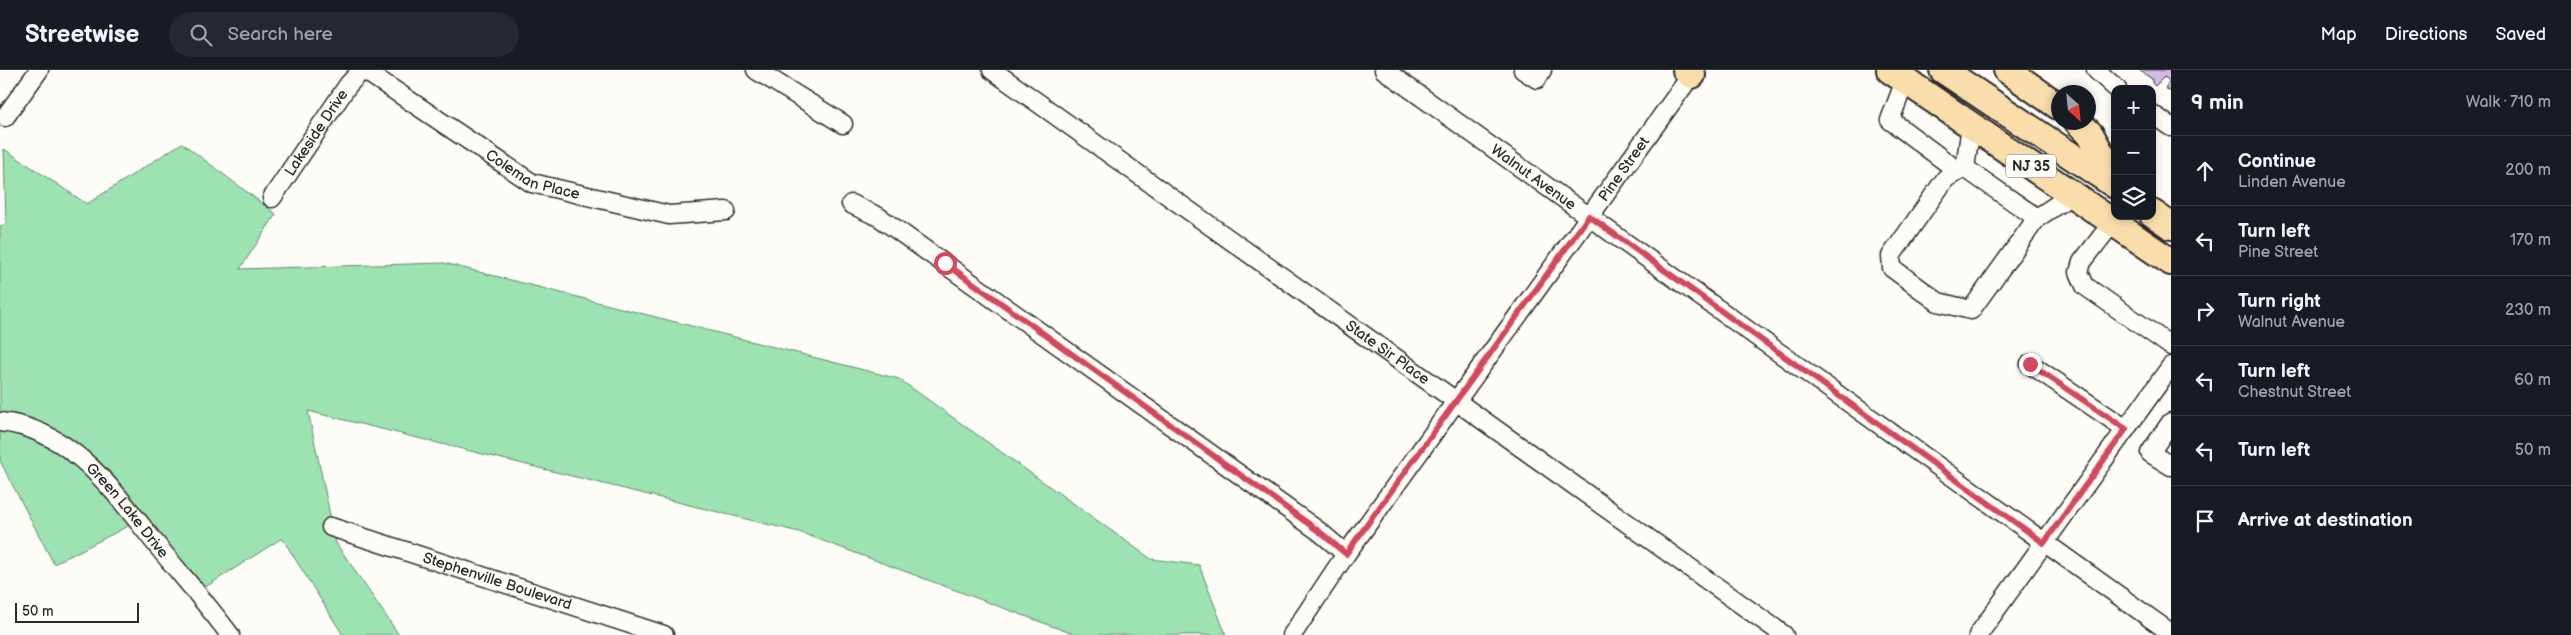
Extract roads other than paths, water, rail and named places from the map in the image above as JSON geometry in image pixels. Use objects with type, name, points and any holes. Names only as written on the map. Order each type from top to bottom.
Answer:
[{"type":"highway","name":"NJ 35","points":[[1943,70],[2111,182]]},
{"type":"highway","points":[[2013,72],[2051,101]]},
{"type":"highway","name":"NJ 35","points":[[1898,75],[2171,262]]},
{"type":"highway","points":[[2086,130],[2113,175]]},
{"type":"street","points":[[5,117],[39,70]]},
{"type":"street","name":"Lakeside Drive","points":[[272,198],[348,85],[363,70]]},
{"type":"street","name":"Coleman Place","points":[[363,70],[532,183],[669,215],[726,211]]},
{"type":"street","points":[[756,70],[843,124]]},
{"type":"street","name":"State Sir Place","points":[[992,70],[1784,635]]},
{"type":"street","name":"Walnut Avenue","points":[[1384,70],[2171,633]]},
{"type":"street","points":[[1523,70],[1536,79],[1542,70]]},
{"type":"street","points":[[2096,70],[2113,85]]},
{"type":"street","name":"Pine Street","points":[[1292,635],[1346,554],[1691,72]]},
{"type":"street","points":[[1898,75],[1890,120],[2037,218]]},
{"type":"street","points":[[2156,117],[2171,127]]},
{"type":"street","points":[[1972,126],[1961,169],[1946,178],[1891,256],[1892,268],[1938,302],[1971,310],[2037,218],[2073,194]]},
{"type":"street","points":[[851,204],[879,217],[945,263],[1320,532],[1346,554]]},
{"type":"street","points":[[2114,222],[2082,262],[2079,272],[2085,286],[2171,346]]},
{"type":"street","points":[[2030,364],[2126,429]]},
{"type":"street","points":[[1978,635],[2171,366]]},
{"type":"street","name":"Green Lake Drive","points":[[0,422],[21,425],[51,437],[78,455],[104,480],[230,635]]},
{"type":"street","points":[[2171,422],[2150,453],[2171,466]]},
{"type":"street","name":"Stephenville Boulevard","points":[[330,527],[664,635]]}]
